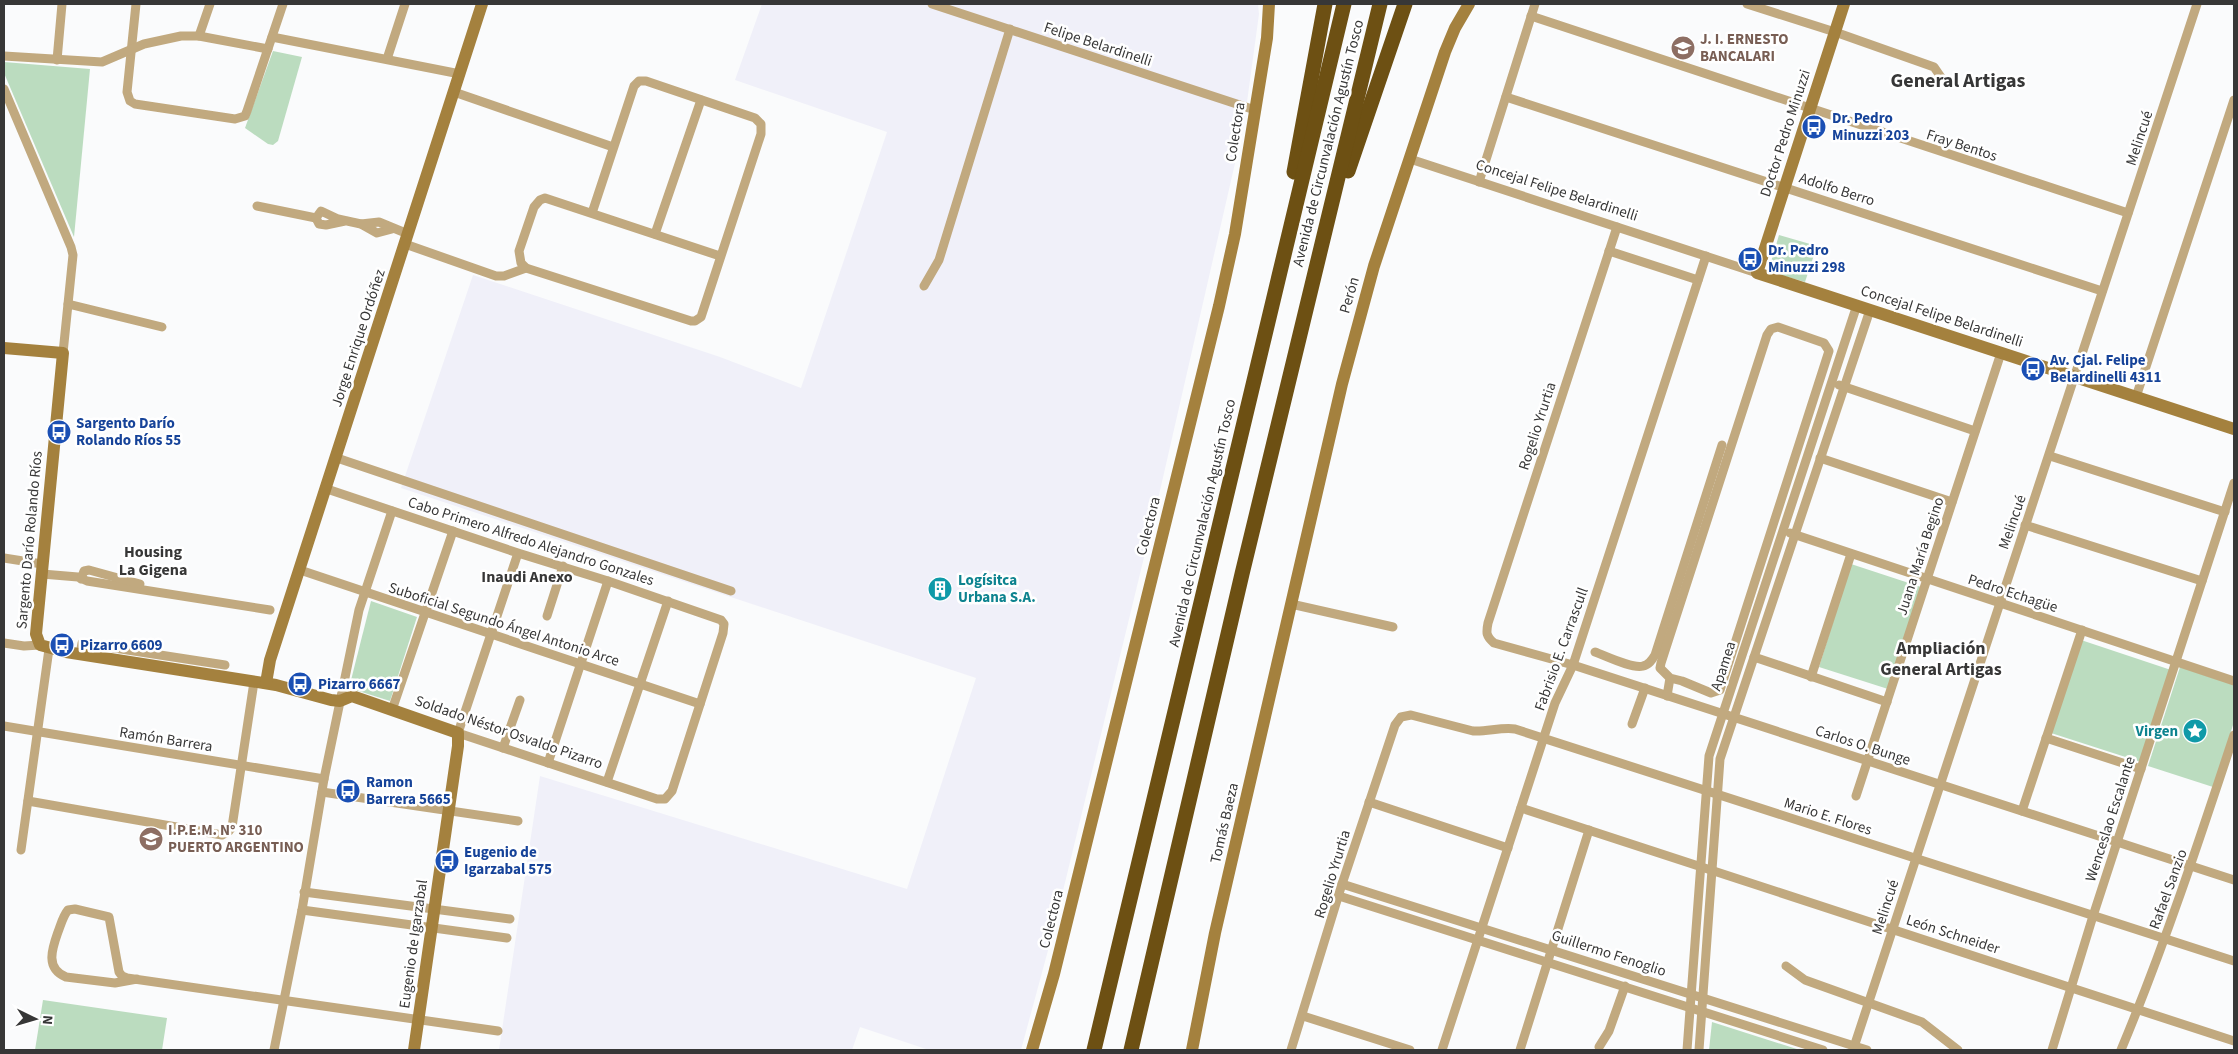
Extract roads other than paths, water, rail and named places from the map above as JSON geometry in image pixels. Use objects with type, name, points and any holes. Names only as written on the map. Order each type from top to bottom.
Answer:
[{"type":"highway","points":[[1318,44],[1320,4]]},
{"type":"highway","points":[[1255,375],[1274,257],[1294,169],[1326,4]]},
{"type":"highway","name":"Avenida de Circunvalación Agustín Tosco","points":[[1094,1050],[1344,4]]},
{"type":"highway","name":"Avenida de Circunvalación Agustín Tosco","points":[[1131,1050],[1380,4]]},
{"type":"highway","points":[[1321,248],[1405,4]]},
{"type":"highway","points":[[1137,1050],[1147,981]]},
{"type":"highway","points":[[1090,1050],[1102,1013]]},
{"type":"street","points":[[57,60],[62,4]]},
{"type":"street","points":[[136,4],[127,92],[130,102],[235,120],[244,116],[247,110],[283,4]]},
{"type":"street","points":[[199,36],[210,4]]},
{"type":"street","points":[[387,60],[405,4]]},
{"type":"street","name":"Jorge Enrique Ordóñez","points":[[260,683],[270,660],[327,489],[482,4]]},
{"type":"street","name":"Felipe Belardinelli","points":[[932,4],[1255,110]]},
{"type":"street","name":"Colectora","points":[[1032,1050],[1060,949],[1232,249],[1267,38],[1269,4]]},
{"type":"street","name":"Perón","points":[[1291,604],[1344,374],[1374,266],[1445,52],[1455,28],[1469,4]]},
{"type":"street","points":[[1479,182],[1535,4]]},
{"type":"street","points":[[1747,4],[1835,32],[1934,68],[1945,83]]},
{"type":"street","name":"Doctor Pedro Minuzzi","points":[[1757,273],[1844,4]]},
{"type":"street","name":"Melincué","points":[[1854,1048],[2197,4]]},
{"type":"street","name":"Fray Bentos","points":[[1531,16],[1810,110],[2128,213]]},
{"type":"street","points":[[924,286],[939,260],[1010,29]]},
{"type":"street","points":[[4,56],[102,62],[132,49],[169,38],[199,36],[268,49]]},
{"type":"street","points":[[272,37],[460,74]]},
{"type":"street","points":[[592,213],[634,86],[639,81],[646,81],[755,118],[761,124],[762,129],[701,317],[695,321],[526,268],[521,263],[520,251],[534,207],[540,200],[550,199],[720,256]]},
{"type":"street","name":"Sargento Darío Rolando Ríos","points":[[4,89],[73,255],[36,634],[44,647],[38,732],[21,850]]},
{"type":"street","points":[[454,92],[613,147]]},
{"type":"street","name":"Adolfo Berro","points":[[1506,97],[1785,186],[2102,292]]},
{"type":"street","points":[[655,234],[701,100]]},
{"type":"street","points":[[2136,397],[2234,100]]},
{"type":"street","name":"Concejal Felipe Belardinelli","points":[[1410,159],[2234,429]]},
{"type":"street","points":[[257,206],[316,218],[321,211],[345,221],[361,224],[379,222],[406,239],[496,276],[504,276],[526,268]]},
{"type":"street","name":"Rogelio Yrurtia","points":[[1486,634],[1617,227]]},
{"type":"street","points":[[1609,251],[1698,280]]},
{"type":"street","name":"Fabrisio E. Carrascull","points":[[1442,1050],[1555,703],[1573,664],[1706,256]]},
{"type":"street","points":[[68,304],[162,327]]},
{"type":"street","name":"Apamea","points":[[1687,1050],[1709,756],[1857,305]]},
{"type":"street","name":"Apamea","points":[[1699,1050],[1720,759],[1870,310]]},
{"type":"street","points":[[1778,327],[1824,343],[1829,351],[1720,690],[1712,693],[1670,678],[1660,668],[1661,663],[1768,334],[1771,329],[1778,327]]},
{"type":"street","points":[[4,348],[63,353]]},
{"type":"street","name":"Juana María Begino","points":[[1856,796],[2001,353]]},
{"type":"street","points":[[1831,383],[1975,431]]},
{"type":"street","points":[[1595,652],[1636,666],[1649,664],[1655,655],[1722,444]]},
{"type":"street","points":[[2050,456],[2225,512]]},
{"type":"street","points":[[336,458],[731,591]]},
{"type":"street","points":[[1820,458],[1952,502]]},
{"type":"street","name":"Wenceslao Escalante","points":[[2052,1050],[2117,841],[2234,483]]},
{"type":"street","name":"Cabo Primero Alfredo Alejandro Gonzales","points":[[327,489],[717,617],[724,624],[723,633],[700,704]]},
{"type":"street","points":[[274,1050],[340,701],[364,592],[392,511]]},
{"type":"street","points":[[2025,525],[2202,581]]},
{"type":"street","name":"Pedro Echagüe","points":[[1783,530],[2234,681]]},
{"type":"street","points":[[392,710],[453,531]]},
{"type":"street","name":"Eugenio de Igarzabal","points":[[414,1050],[449,812],[458,733],[518,553]]},
{"type":"street","points":[[1811,677],[1851,554]]},
{"type":"street","points":[[4,558],[81,578],[84,571],[89,570],[179,595],[270,610]]},
{"type":"street","points":[[547,616],[563,566]]},
{"type":"street","name":"Suboficial Segundo Ángel Antonio Arce","points":[[300,570],[700,704]]},
{"type":"street","points":[[548,763],[608,581]]},
{"type":"street","points":[[606,782],[668,601]]},
{"type":"street","points":[[1291,604],[1393,627]]},
{"type":"street","name":"Tomás Baeza","points":[[1192,1050],[1218,923],[1291,604]]},
{"type":"street","points":[[2022,811],[2082,630]]},
{"type":"street","name":"Carlos O. Bunge","points":[[1486,634],[1494,643],[1573,664],[2234,880]]},
{"type":"street","name":"Soldado Néstor Osvaldo Pizarro","points":[[4,643],[44,647],[260,683],[330,700],[340,701],[352,696],[657,799],[665,799],[672,791],[700,704]]},
{"type":"street","points":[[80,654],[82,643],[225,665]]},
{"type":"street","points":[[1754,657],[1887,702]]},
{"type":"street","points":[[1630,684],[1636,666]]},
{"type":"street","points":[[1667,696],[1670,678]]},
{"type":"street","points":[[28,801],[222,835],[232,827],[242,765],[260,683]]},
{"type":"street","points":[[1632,724],[1645,688]]},
{"type":"street","points":[[504,748],[520,700]]},
{"type":"street","name":"Rogelio Yrurtia","points":[[1291,1050],[1342,884],[1395,724],[1401,717],[1411,714]]},
{"type":"street","name":"Mario E. Flores","points":[[1411,714],[1463,729],[1483,732],[1506,728],[1544,738],[2234,961]]},
{"type":"street","name":"Ramón Barrera","points":[[4,726],[324,779]]},
{"type":"street","name":"Rafael Sanzio","points":[[2120,1050],[2138,1009],[2191,866],[2231,753],[2234,735]]},
{"type":"street","points":[[2046,738],[2141,769]]},
{"type":"street","points":[[322,792],[518,822]]},
{"type":"street","points":[[1369,802],[1508,848]]},
{"type":"street","name":"León Schneider","points":[[1521,808],[2234,1041]]},
{"type":"street","points":[[1520,1050],[1589,830]]},
{"type":"street","name":"Guillermo Fenoglio","points":[[1342,884],[1703,997],[1854,1048],[1867,1050]]},
{"type":"street","points":[[304,892],[510,919]]},
{"type":"street","name":"Guillermo Fenoglio","points":[[1339,896],[1823,1050]]},
{"type":"street","points":[[137,979],[115,983],[66,977],[58,974],[54,968],[52,949],[68,910],[75,909],[109,917],[122,976],[498,1031]]},
{"type":"street","points":[[302,910],[507,938]]},
{"type":"street","points":[[1786,966],[1804,980],[1922,1022],[1958,1050]]},
{"type":"street","points":[[1599,1047],[1609,1032],[1625,986]]},
{"type":"street","points":[[1303,1016],[1410,1050]]},
{"type":"place","name":"J. I. ERNESTO BANCALARI","points":[[1683,48]]},
{"type":"place","name":"Dr. Pedro Minuzzi 203","points":[[1814,127]]},
{"type":"place","name":"Dr. Pedro Minuzzi 298","points":[[1750,259]]},
{"type":"place","name":"Av. Cjal. Felipe Belardinelli 4311","points":[[2033,369]]},
{"type":"place","name":"Sargento Darío Rolando Ríos 55","points":[[59,432]]},
{"type":"place","name":"Logísitca Urbana S.A.","points":[[940,589]]},
{"type":"place","name":"Pizarro 6609","points":[[62,645]]},
{"type":"place","name":"Pizarro 6667","points":[[300,684]]},
{"type":"place","name":"Virgen","points":[[2195,731]]},
{"type":"place","name":"Ramon Barrera 5665","points":[[348,791]]},
{"type":"place","name":"I.P.E.M. N° 310 PUERTO ARGENTINO","points":[[151,839]]},
{"type":"place","name":"Eugenio de Igarzabal 575","points":[[447,861]]},
{"type":"district","name":"General Artigas","points":[[1958,80]]},
{"type":"district","name":"Housing La Gigena","points":[[153,560]]},
{"type":"district","name":"Inaudi Anexo","points":[[527,576]]},
{"type":"district","name":"Ampliación General Artigas","points":[[1941,658]]}]
